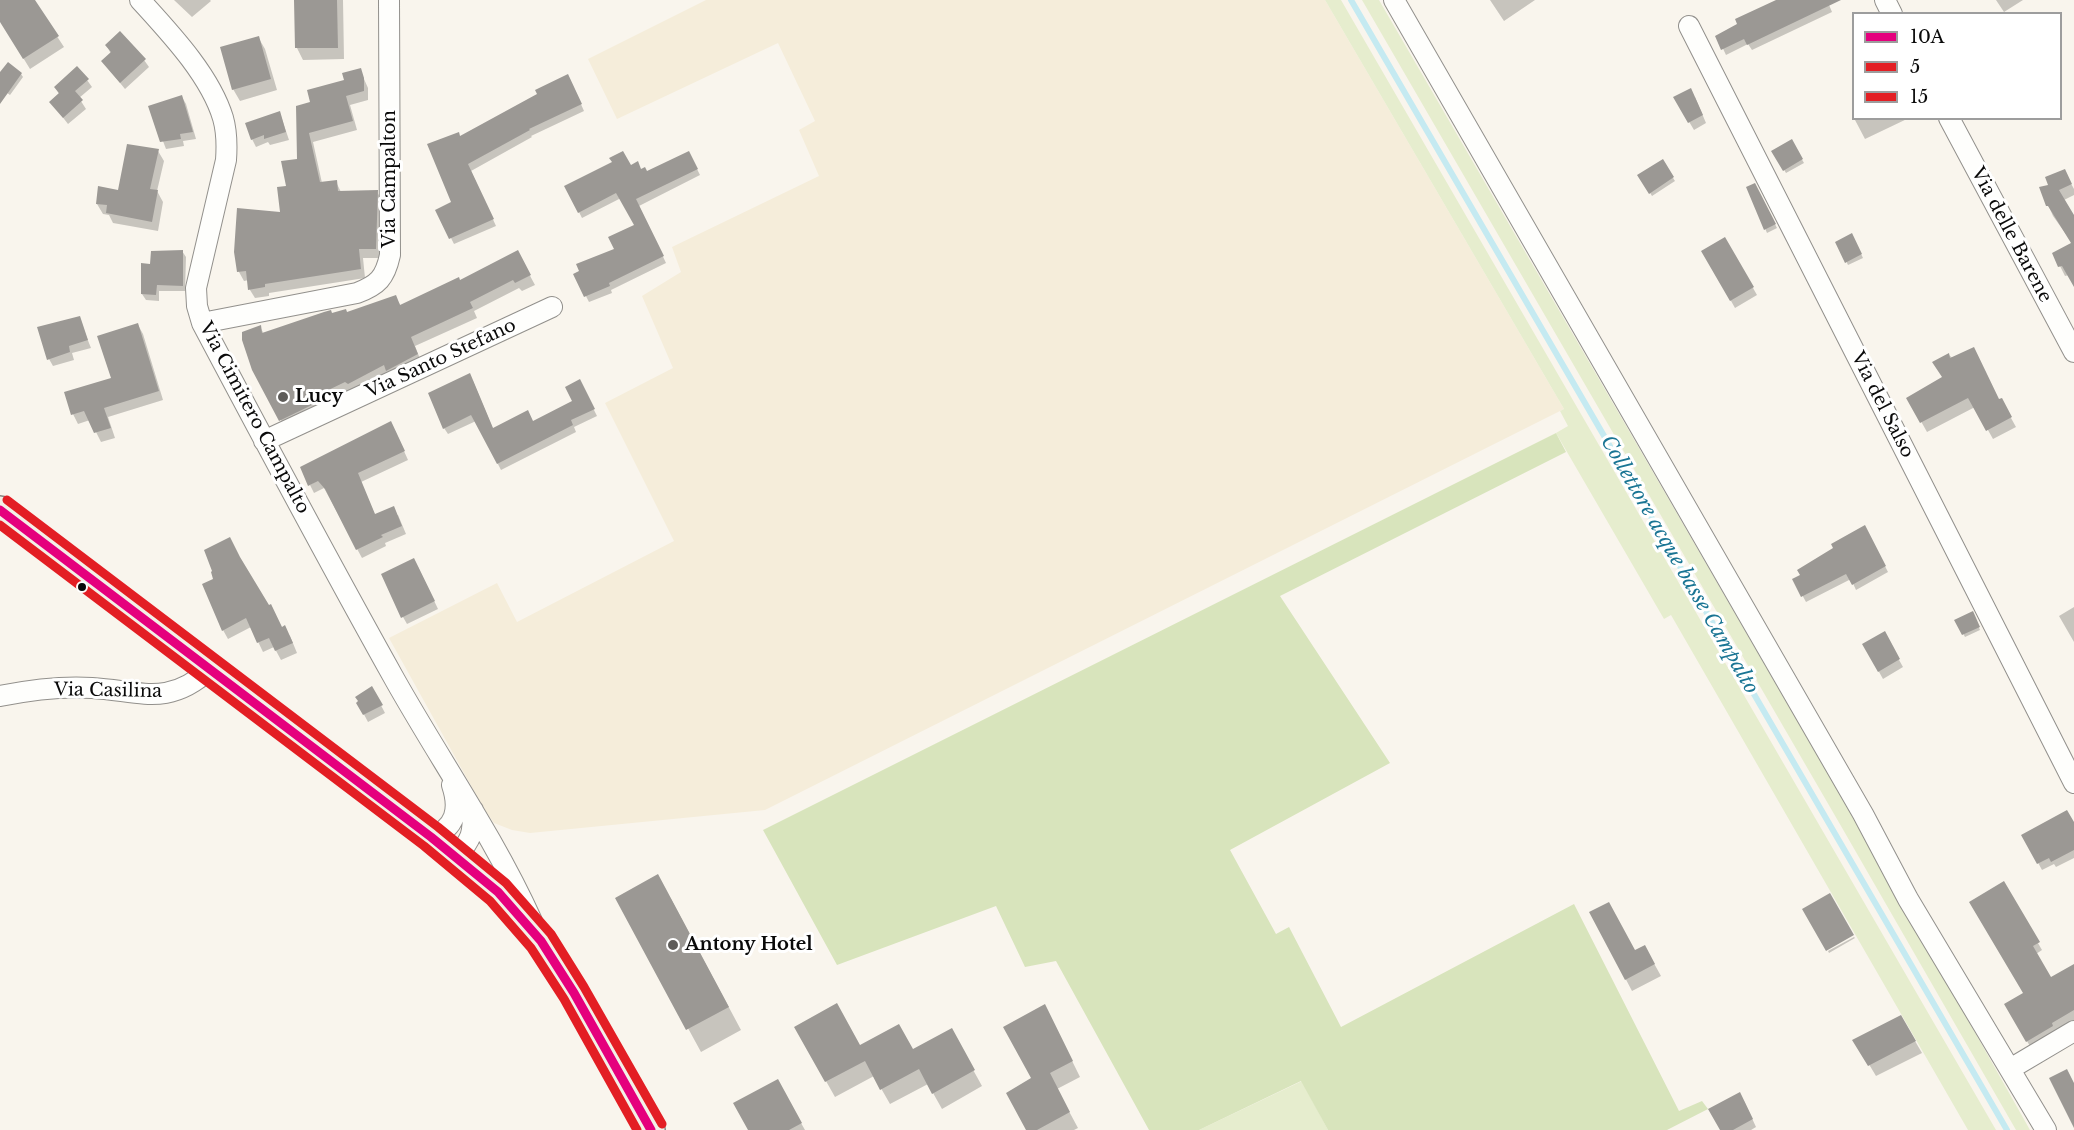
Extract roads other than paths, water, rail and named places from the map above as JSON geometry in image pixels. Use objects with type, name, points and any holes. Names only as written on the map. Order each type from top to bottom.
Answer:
[{"type":"main road","points":[[0,510],[431,837],[498,892],[541,941],[602,1041],[651,1130]]},
{"type":"street","name":"Via Cimitero Campalto","points":[[140,0],[170,33],[207,84],[224,120],[227,140],[226,160],[196,288],[197,306],[202,323],[264,441],[441,760],[473,810],[515,884],[541,941]]},
{"type":"street","name":"Via Campalton","points":[[202,323],[357,293],[380,281],[387,270],[390,255],[389,0]]},
{"type":"street","points":[[1394,0],[1857,804],[1908,899],[2046,1130]]},
{"type":"street","name":"Via del Salso","points":[[1689,26],[2074,783]]},
{"type":"street","name":"Via delle Barene","points":[[1949,120],[2074,352]]},
{"type":"street","name":"Via Santo Stefano","points":[[264,441],[552,307]]},
{"type":"street","name":"Via Casilina","points":[[0,696],[63,688],[93,688],[134,694],[152,694],[185,687],[210,669]]},
{"type":"street","name":"Via Cimitero Campalto","points":[[431,837],[442,833],[451,823],[456,809],[453,788],[441,760]]},
{"type":"street","points":[[456,858],[473,832],[473,810]]},
{"type":"street","points":[[2010,1069],[2074,1031]]},
{"type":"waterway","name":"Collettore acque basse Campalto","points":[[1351,0],[2007,1130]]},
{"type":"place","name":"Lucy","points":[[283,397]]},
{"type":"place","name":"Antony Hotel","points":[[673,945]]}]
